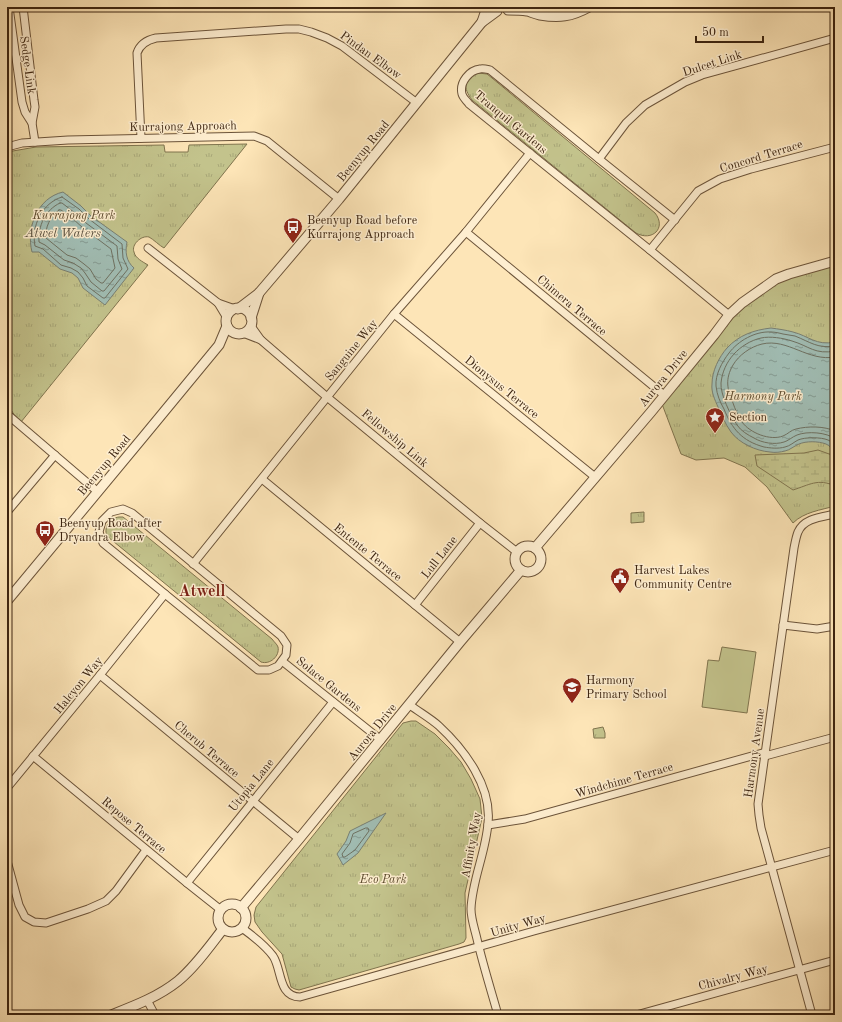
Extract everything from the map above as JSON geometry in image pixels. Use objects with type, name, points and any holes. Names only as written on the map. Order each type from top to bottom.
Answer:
[{"type":"street","name":"Sedge Link","points":[[9,7],[22,102],[32,123]]},
{"type":"street","name":"Sedge Link","points":[[23,7],[35,107],[32,123],[35,142]]},
{"type":"street","name":"Beenyup Road","points":[[482,22],[487,7]]},
{"type":"street","points":[[494,9],[503,12],[509,8],[525,9],[538,14],[555,17],[567,16],[589,7]]},
{"type":"street","name":"Beenyup Road","points":[[8,597],[98,492],[219,344],[228,315],[259,293],[339,199],[494,9]]},
{"type":"street","name":"Pindan Elbow","points":[[141,138],[137,53],[141,45],[150,39],[156,38],[299,29],[327,38],[342,46],[417,103]]},
{"type":"street","name":"Dulcet Link","points":[[599,159],[626,123],[645,105],[684,82],[702,75],[835,38]]},
{"type":"street","name":"Tranquil Gardens","points":[[675,220],[490,70],[482,68],[475,70],[469,73],[464,80],[462,93],[469,104],[650,250],[729,316]]},
{"type":"street","name":"Kurrajong Approach","points":[[7,147],[22,143],[68,140],[258,136],[267,141],[339,199]]},
{"type":"street","name":"Concord Terrace","points":[[650,250],[698,192],[720,179],[751,169],[835,147]]},
{"type":"street","name":"Sanguine Way","points":[[193,564],[394,314],[466,232],[530,153]]},
{"type":"street","name":"Chimera Terrace","points":[[466,232],[664,395]]},
{"type":"street","points":[[148,248],[218,303],[246,311],[251,322]]},
{"type":"street","name":"Aurora Drive","points":[[535,548],[651,412],[729,316],[742,303],[776,279],[835,261]]},
{"type":"street","name":"Beenyup Road","points":[[219,344],[249,329],[259,293]]},
{"type":"street","points":[[218,303],[232,332],[240,334]]},
{"type":"street","name":"Dionysus Terrace","points":[[394,314],[595,477]]},
{"type":"street","name":"Fellowship Link","points":[[251,322],[261,340],[327,397],[517,552]]},
{"type":"street","name":"Fellowship Link","points":[[240,334],[261,340]]},
{"type":"street","points":[[7,411],[8,414],[98,492]]},
{"type":"street","points":[[7,512],[55,454]]},
{"type":"street","name":"Entente Terrace","points":[[262,479],[460,642]]},
{"type":"street","name":"Solace Gardens","points":[[123,509],[132,513],[281,636],[287,645],[286,655],[278,666],[269,670],[258,670],[165,594],[103,543],[99,532],[102,521],[111,512],[123,509]]},
{"type":"street","name":"Harmony Avenue","points":[[812,1015],[761,828],[758,804],[794,548],[798,531],[803,525],[811,520],[835,514]]},
{"type":"street","name":"Lull Lane","points":[[415,605],[480,523]]},
{"type":"street","points":[[532,546],[538,550],[541,557],[538,568],[528,573],[521,570],[515,560],[517,552],[523,547],[532,546]]},
{"type":"street","name":"Aurora Drive","points":[[241,908],[299,840],[460,642],[521,570]]},
{"type":"street","name":"Halcyon Way","points":[[7,788],[165,594]]},
{"type":"street","points":[[783,625],[817,629],[835,626]]},
{"type":"street","name":"Solace Gardens","points":[[282,660],[381,740]]},
{"type":"street","name":"Cherub Terrace","points":[[100,675],[299,840]]},
{"type":"street","name":"Utopia Lane","points":[[187,883],[333,702]]},
{"type":"street","name":"Affinity Way","points":[[410,705],[439,726],[463,752],[475,770],[484,790],[489,808],[488,826],[471,910],[479,947],[498,1015]]},
{"type":"street","name":"Windchime Terrace","points":[[488,826],[525,819],[766,754],[835,737]]},
{"type":"street","name":"Repose Terrace","points":[[33,756],[221,910]]},
{"type":"street","points":[[7,861],[19,905],[25,917],[34,922],[46,923],[88,909],[106,901],[116,891],[146,850]]},
{"type":"street","name":"Unity Way","points":[[242,928],[263,945],[272,955],[276,962],[285,991],[296,997],[835,850]]},
{"type":"street","points":[[233,904],[237,905],[246,915],[245,924],[239,930],[231,933],[223,929],[218,922],[218,914],[221,910],[224,907],[233,904]]},
{"type":"street","points":[[111,1015],[163,992],[188,972],[223,929]]},
{"type":"street","name":"Chivalry Way","points":[[636,1015],[835,960]]},
{"type":"street","points":[[147,1000],[155,1015]]},
{"type":"green space","points":[[478,73],[487,74],[655,213],[659,224],[656,232],[647,236],[636,233],[472,100],[467,92],[466,84],[469,78]]},
{"type":"green space","name":"Kurrajong Park","points":[[247,144],[164,248],[149,237],[137,241],[133,249],[135,254],[140,260],[148,265],[21,422],[12,412],[7,400],[7,152],[36,147],[164,145],[165,152],[188,152],[189,145]]},
{"type":"green space","name":"Harmony Park","points":[[835,265],[835,506],[802,516],[793,523],[767,487],[745,467],[724,458],[696,460],[681,454],[662,404],[733,318],[747,304],[781,280]]},
{"type":"green space","points":[[818,450],[832,455],[835,460],[835,486],[818,482],[793,490],[757,466],[755,455],[804,453]]},
{"type":"green space","points":[[644,512],[644,522],[631,523],[631,513]]},
{"type":"green space","points":[[123,517],[272,639],[278,647],[277,654],[274,659],[264,663],[261,662],[108,537],[106,534],[106,527],[113,519]]},
{"type":"green space","points":[[722,647],[756,652],[747,713],[702,707],[708,660],[719,661]]},
{"type":"green space","name":"Eco Park","points":[[416,721],[435,734],[449,748],[461,762],[480,799],[482,818],[465,893],[466,938],[464,942],[459,944],[299,990],[295,989],[291,987],[282,954],[255,922],[254,915],[256,907],[403,723]]},
{"type":"green space","points":[[603,727],[605,738],[594,738],[593,729]]},
{"type":"water","name":"Atwel Waters","points":[[63,192],[91,216],[127,242],[127,256],[129,262],[134,268],[105,305],[83,288],[78,278],[72,273],[60,269],[39,252],[32,252],[32,224],[40,207],[54,195]]},
{"type":"water","points":[[771,328],[793,332],[818,342],[835,342],[835,451],[828,445],[819,442],[805,442],[780,452],[759,450],[738,440],[725,423],[712,390],[712,379],[716,364],[727,348],[742,336],[759,330]]},
{"type":"water","points":[[386,813],[358,853],[343,865],[337,854],[346,841],[350,831]]},
{"type":"place","name":"Beenyup Road before Kurrajong Approach","points":[[293,244]]},
{"type":"place","name":"Section","points":[[715,434]]},
{"type":"place","name":"Beenyup Road after Dryandra Elbow","points":[[45,547]]},
{"type":"place","name":"Harvest Lakes Community Centre","points":[[620,594]]},
{"type":"place","name":"Harmony Primary School","points":[[572,704]]},
{"type":"district","name":"Atwell","points":[[202,590]]}]
